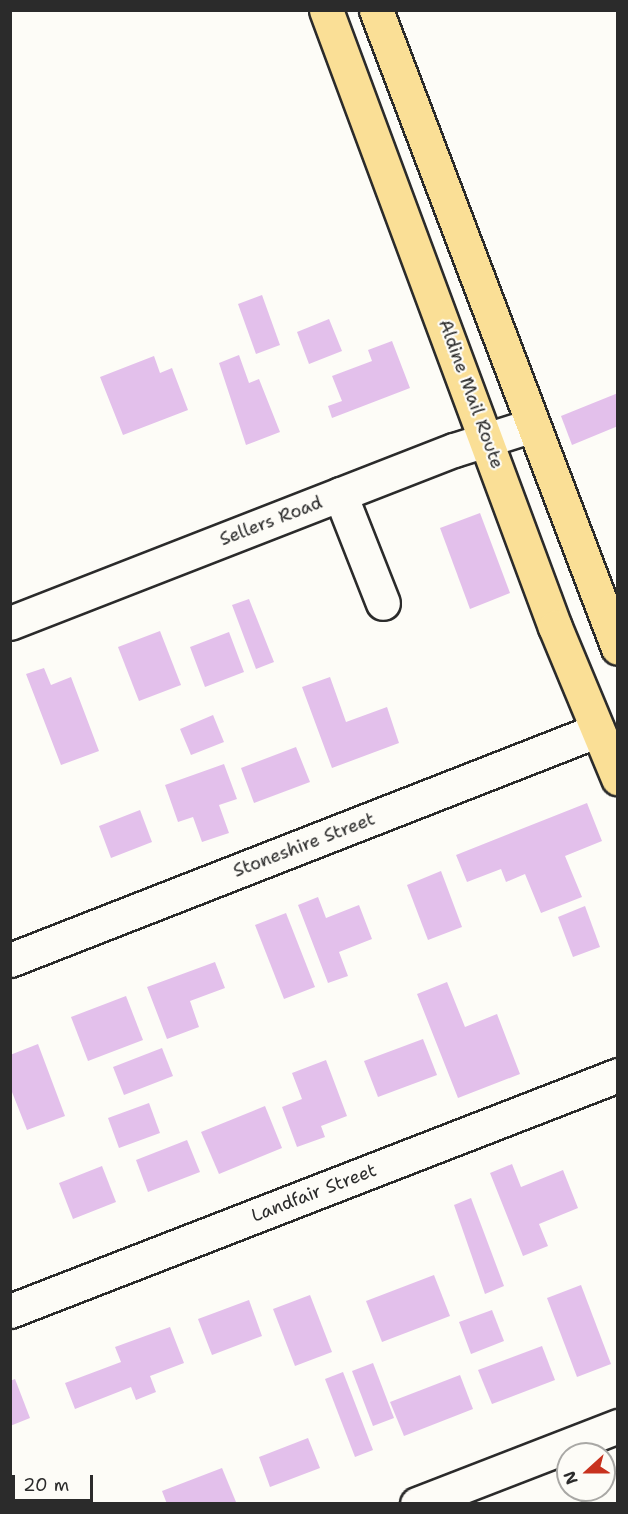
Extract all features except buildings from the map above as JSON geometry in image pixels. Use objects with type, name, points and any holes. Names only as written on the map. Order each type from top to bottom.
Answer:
[{"type":"main road","name":"Aldine Mail Route","points":[[326,10],[618,778]]},
{"type":"main road","points":[[376,10],[533,425],[611,616],[618,648]]},
{"type":"street","name":"Sellers Road","points":[[10,623],[340,494],[533,425]]},
{"type":"street","points":[[340,494],[383,603]]},
{"type":"street","name":"Stoneshire Street","points":[[10,960],[598,730]]},
{"type":"street","name":"Landfair Street","points":[[10,1311],[618,1075]]},
{"type":"street","points":[[417,1503],[618,1426]]}]
